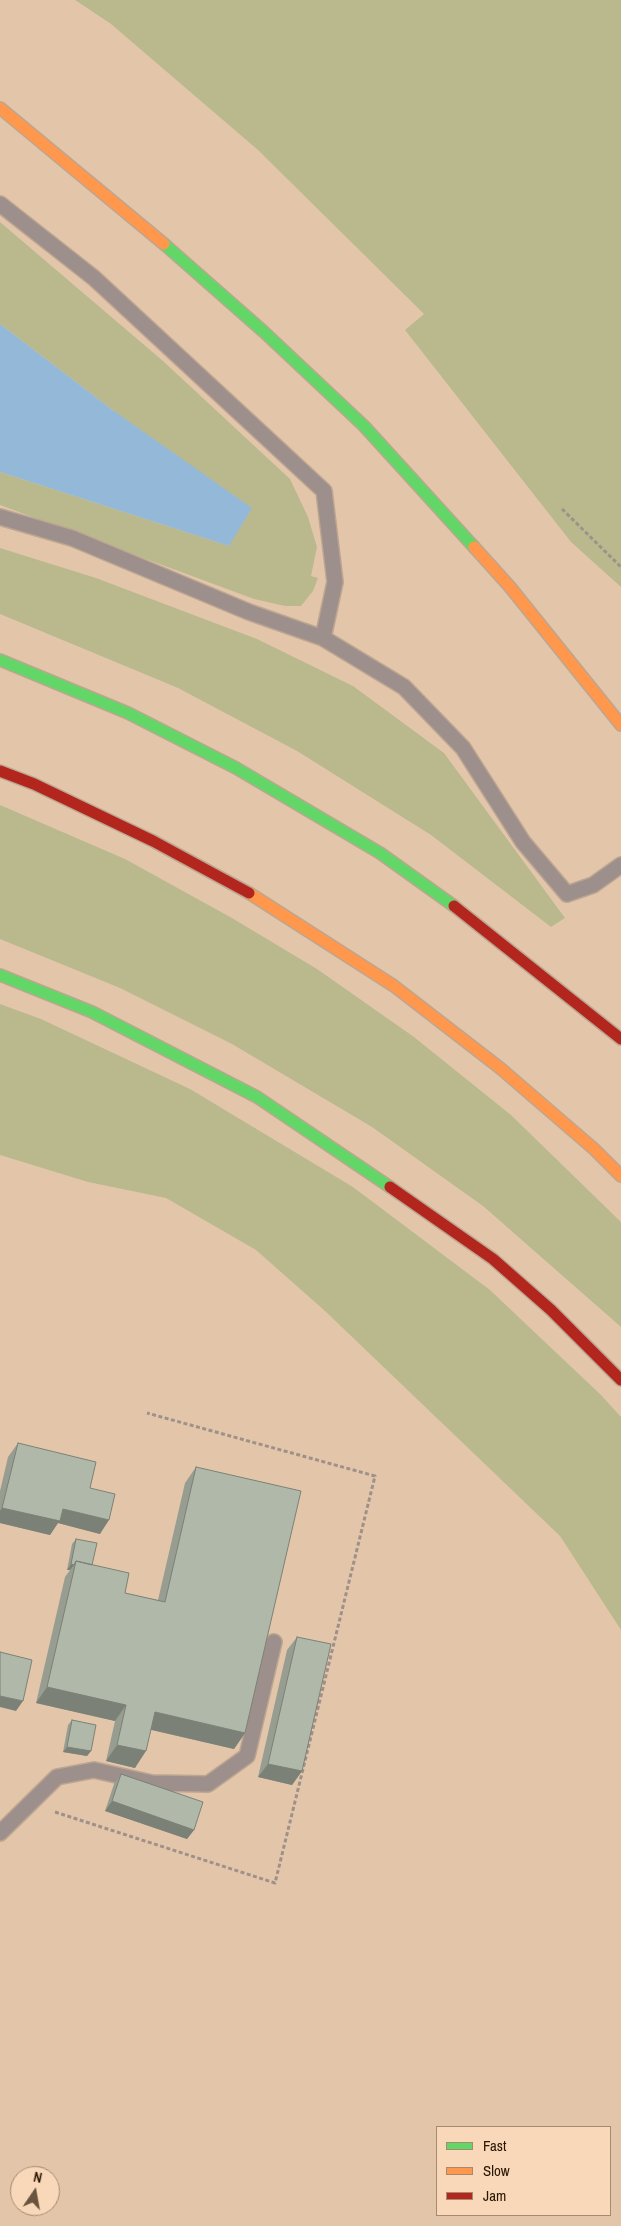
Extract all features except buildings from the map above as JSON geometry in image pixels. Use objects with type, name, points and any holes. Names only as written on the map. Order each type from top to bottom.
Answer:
[{"type":"highway","points":[[0,108],[141,223],[264,332],[364,426],[510,587],[621,725]]},
{"type":"highway","points":[[0,660],[128,713],[236,768],[380,852],[468,916],[621,1039]]},
{"type":"highway","points":[[0,771],[34,784],[153,841],[269,904],[394,986],[500,1068],[594,1149],[621,1176]]},
{"type":"highway","points":[[0,975],[92,1012],[177,1054],[257,1097],[306,1128],[493,1259],[551,1310],[621,1380]]},
{"type":"lane","points":[[0,204],[94,278],[324,491],[335,582],[323,638]]},
{"type":"lane","points":[[0,517],[72,538],[249,612],[323,638],[404,687],[463,748],[523,842],[567,894],[593,885],[621,865]]},
{"type":"lane","points":[[0,1833],[57,1777],[94,1770],[152,1783],[208,1784],[247,1756],[274,1642]]},
{"type":"path","points":[[562,509],[621,567]]},
{"type":"shaded area","points":[[75,0],[621,0],[621,587],[571,542],[405,330],[424,314],[258,150],[111,24]]},
{"type":"shaded area","points":[[0,222],[163,361],[290,479],[308,517],[317,547],[311,576],[318,578],[313,591],[301,606],[285,606],[254,599],[0,505],[0,472],[229,546],[114,411],[0,324]]},
{"type":"shaded area","points":[[0,548],[96,578],[257,639],[353,686],[444,753],[565,918],[551,927],[431,835],[297,751],[178,688],[0,614]]},
{"type":"shaded area","points":[[0,805],[125,859],[232,918],[317,969],[414,1037],[511,1115],[621,1222],[621,1327],[483,1206],[372,1127],[232,1044],[120,988],[0,939]]},
{"type":"shaded area","points":[[0,1004],[41,1019],[190,1089],[353,1187],[490,1290],[601,1395],[621,1417],[621,1630],[560,1536],[325,1311],[256,1250],[166,1198],[88,1182],[0,1155]]},
{"type":"water","points":[[0,324],[114,411],[252,508],[229,546],[0,472]]},
{"type":"traffic: fast","points":[[164,244],[264,332],[364,426],[474,547]]},
{"type":"traffic: fast","points":[[0,660],[128,713],[236,768],[380,853],[454,906]]},
{"type":"traffic: fast","points":[[0,975],[92,1012],[257,1097],[390,1187]]},
{"type":"traffic: slow","points":[[0,108],[164,244]]},
{"type":"traffic: slow","points":[[474,547],[510,587],[621,725]]},
{"type":"traffic: slow","points":[[249,893],[394,986],[500,1068],[594,1149],[621,1176]]},
{"type":"traffic: jam","points":[[0,771],[34,784],[153,841],[249,893]]},
{"type":"traffic: jam","points":[[454,906],[621,1039]]},
{"type":"traffic: jam","points":[[390,1187],[493,1259],[551,1310],[621,1380]]}]
